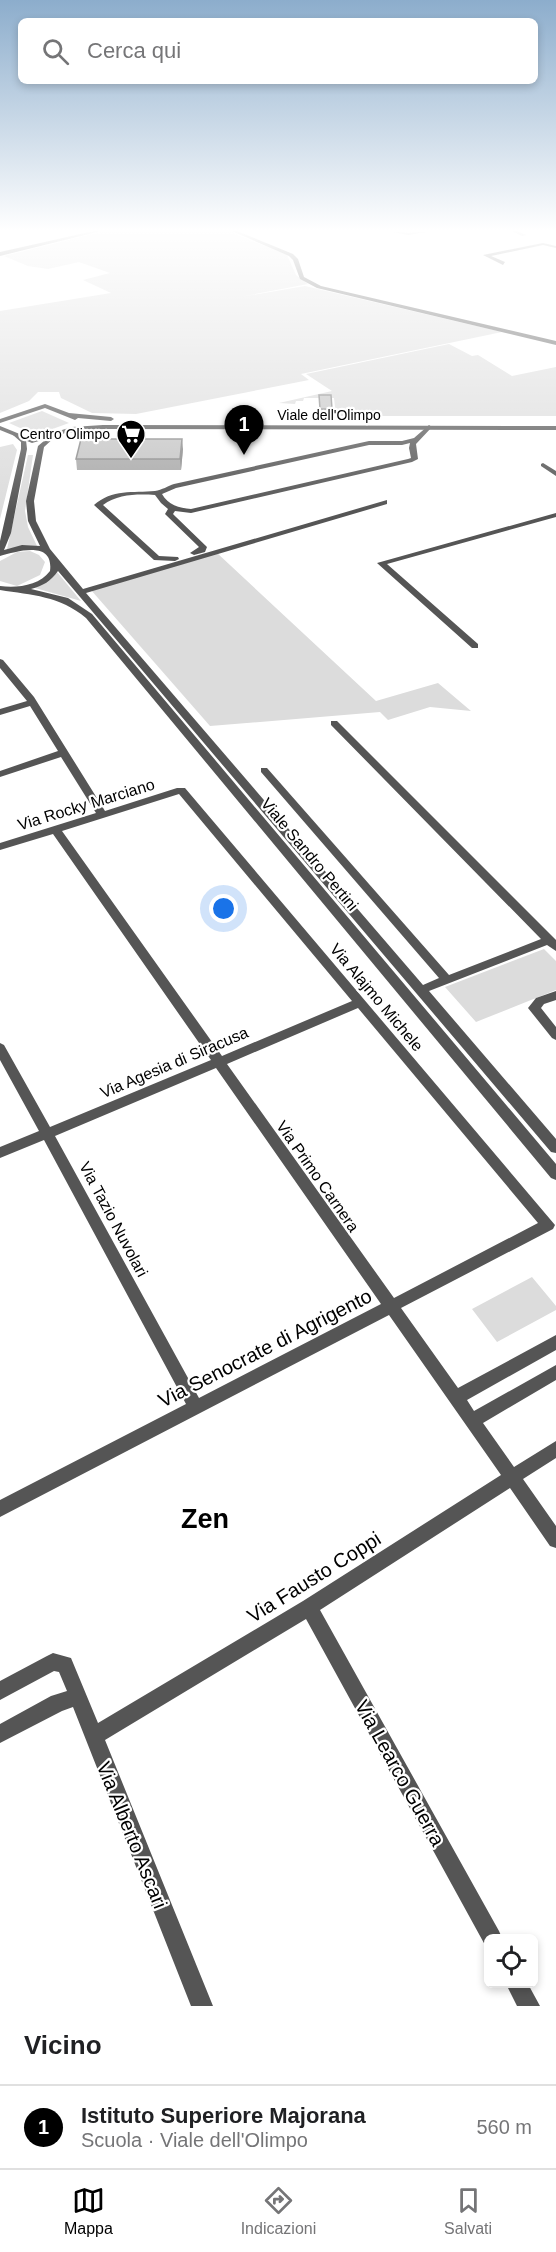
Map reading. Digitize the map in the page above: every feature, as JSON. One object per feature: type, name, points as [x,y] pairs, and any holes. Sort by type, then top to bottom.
[{"type":"street","points":[[478,325],[556,343]]},
{"type":"street","name":"Viale dell'Olimpo","points":[[0,419],[45,406],[69,415],[104,419],[556,420]]},
{"type":"street","points":[[66,431],[79,423],[69,415]]},
{"type":"street","name":"Viale dell'Olimpo","points":[[16,435],[32,441],[66,431],[97,427],[556,428]]},
{"type":"street","points":[[158,493],[172,509],[191,511],[410,461],[415,459],[411,451],[412,444],[429,428]]},
{"type":"street","points":[[0,552],[7,533],[24,449],[24,441],[2,429]]},
{"type":"street","name":"Viale Sandro Pertini","points":[[53,436],[41,446],[30,501],[32,521],[46,552],[556,1148]]},
{"type":"street","points":[[172,509],[169,514],[203,547],[202,550],[162,560],[99,509],[98,505],[104,500],[137,492],[158,493],[174,486],[369,443],[417,439]]},
{"type":"street","points":[[543,465],[556,474]]},
{"type":"street","points":[[82,592],[384,502]]},
{"type":"street","points":[[475,646],[381,563],[556,515]]},
{"type":"street","points":[[0,552],[21,547],[36,548],[46,552]]},
{"type":"street","points":[[0,590],[14,590],[37,585],[53,571],[54,561]]},
{"type":"street","name":"Viale Sandro Pertini","points":[[14,590],[56,596],[73,603],[89,616],[556,1174]]},
{"type":"street","points":[[0,662],[32,702],[100,813]]},
{"type":"street","points":[[0,712],[32,702]]},
{"type":"street","points":[[334,723],[553,943],[421,990]]},
{"type":"street","points":[[0,774],[63,753]]},
{"type":"street","points":[[264,770],[447,980]]},
{"type":"street","name":"Via Rocky Marciano","points":[[0,846],[100,813],[181,790]]},
{"type":"street","name":"Via Alajmo Michele","points":[[181,790],[548,1225]]},
{"type":"street","name":"Via Primo Carnera","points":[[55,829],[556,1540]]},
{"type":"street","points":[[556,995],[540,1001],[534,1008],[556,1035]]},
{"type":"street","name":"Via Agesia di Siracusa","points":[[0,1153],[360,1002]]},
{"type":"street","name":"Via Tazio Nuvolari","points":[[0,1048],[196,1407]]},
{"type":"street","name":"Via Senocrate di Agrigento","points":[[0,1509],[548,1225]]},
{"type":"street","points":[[456,1398],[556,1342]]},
{"type":"street","points":[[472,1421],[556,1372]]},
{"type":"street","name":"Via Fausto Coppi","points":[[93,1737],[309,1607],[556,1449]]},
{"type":"street","name":"Via Learco Guerra","points":[[309,1607],[490,1934]]},
{"type":"street","name":"Via Alberto Ascari","points":[[0,1691],[53,1662],[65,1664],[76,1697],[202,2006]]},
{"type":"street","points":[[0,1734],[58,1702],[76,1697]]},
{"type":"street","points":[[520,1988],[529,2006]]},
{"type":"shaded area","points":[[0,325],[470,325],[502,332],[301,374],[309,380],[136,414],[92,413],[61,398],[59,392],[38,392],[29,401],[0,413]]},
{"type":"shaded area","points":[[449,344],[472,356],[478,355],[512,376],[556,367],[556,416],[336,416],[334,398],[304,398],[303,401],[296,401],[295,404],[279,403],[332,391],[306,374]]},
{"type":"shaded area","points":[[42,411],[69,423],[36,435],[9,423]]},
{"type":"shaded area","points":[[13,444],[17,450],[0,519],[0,447]]},
{"type":"shaded area","points":[[28,455],[33,455],[25,511],[28,527],[37,546],[7,549]]},
{"type":"shaded area","points":[[30,551],[39,555],[45,562],[40,575],[17,586],[0,581],[0,561],[17,552]]},
{"type":"shaded area","points":[[216,552],[376,701],[438,683],[471,711],[430,707],[388,720],[380,712],[210,726],[91,590]]},
{"type":"shaded area","points":[[57,572],[81,601],[35,588]]},
{"type":"shaded area","points":[[544,949],[556,961],[556,990],[476,1022],[445,987]]},
{"type":"shaded area","points":[[532,1277],[556,1306],[556,1310],[497,1342],[472,1309]]},
{"type":"building","points":[[319,395],[331,395],[332,409],[320,409]]},
{"type":"building","points":[[119,433],[145,433],[144,439],[182,439],[180,459],[76,459],[81,439],[118,439]]},
{"type":"place","name":"Istituto Superiore Majorana","points":[[244,455]]},
{"type":"place","name":"Centro Olimpo","points":[[131,460]]},
{"type":"district","name":"Zen","points":[[205,1519]]}]
